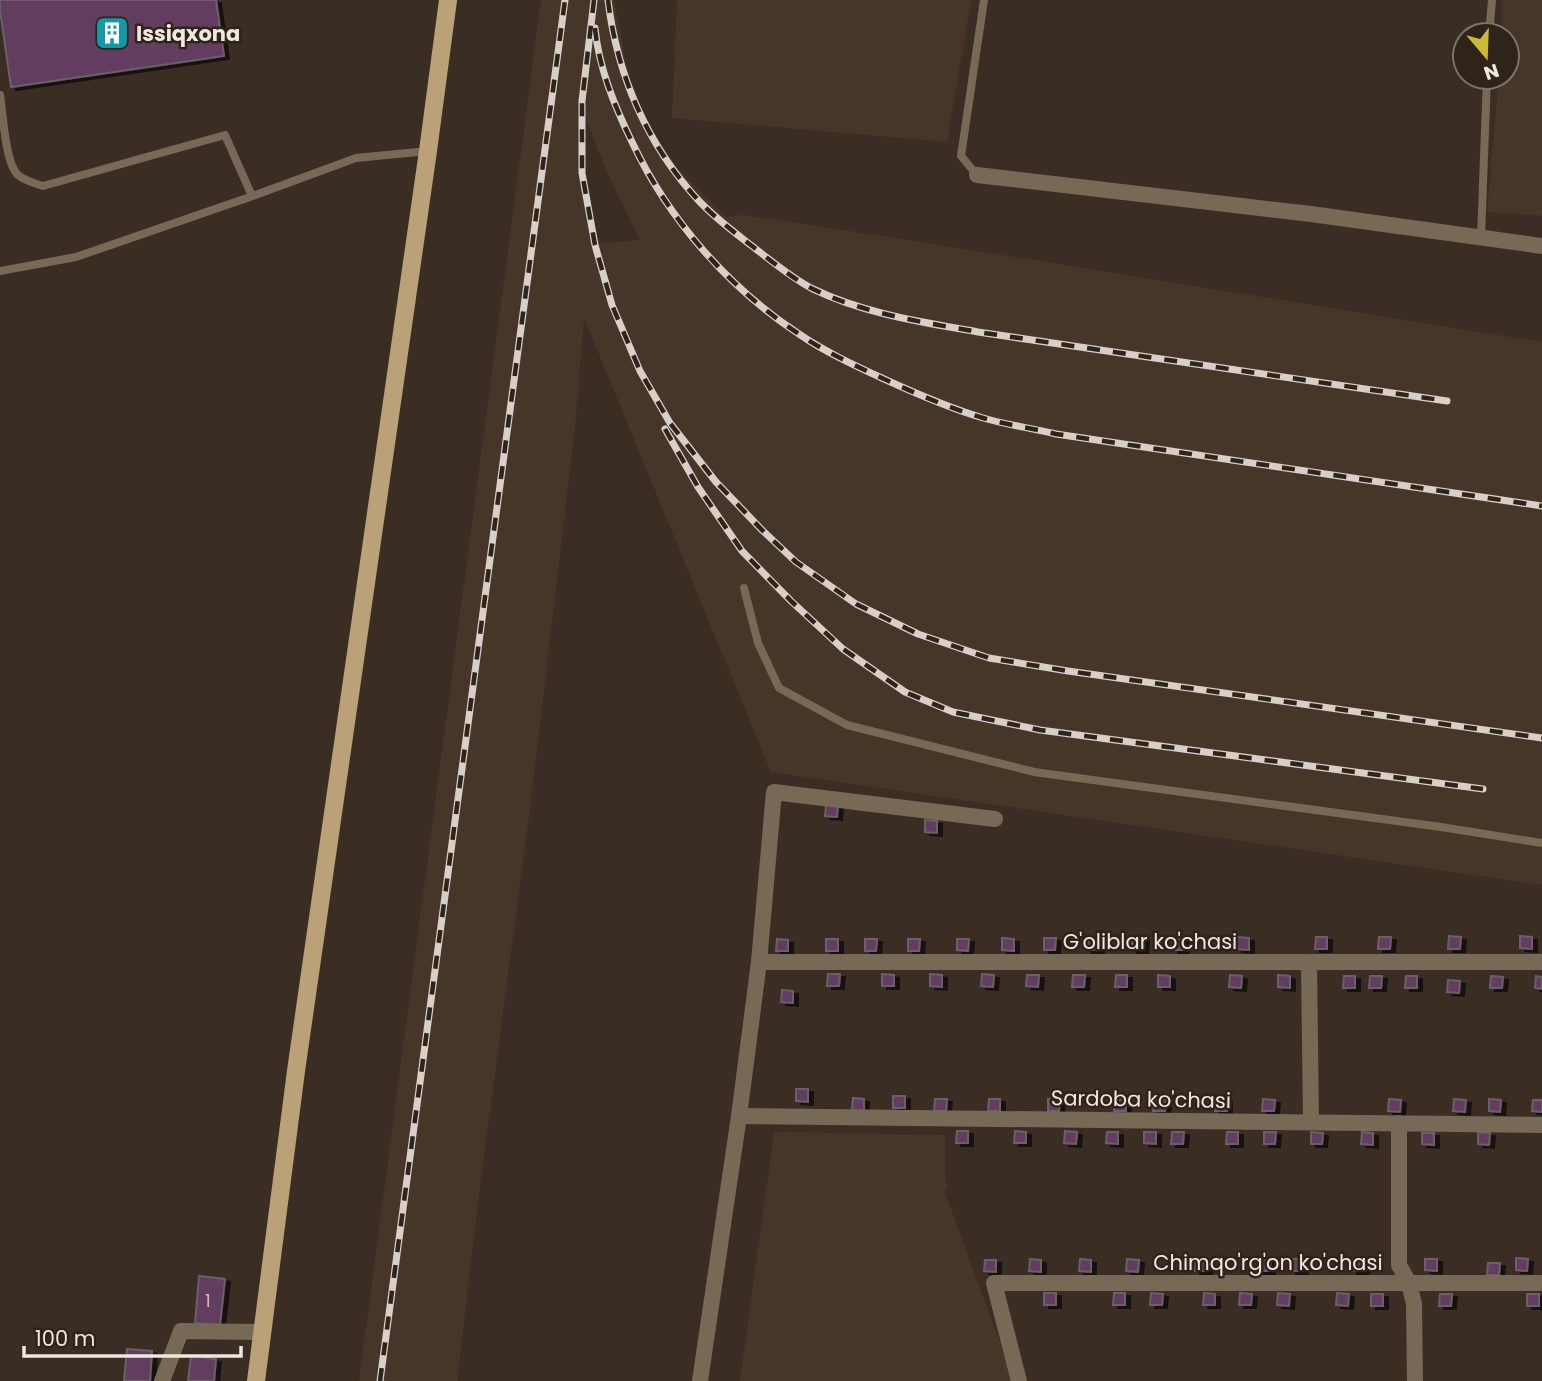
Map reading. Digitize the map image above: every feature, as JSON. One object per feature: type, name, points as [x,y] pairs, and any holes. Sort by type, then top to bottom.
[{"type":"main road","points":[[256,1381],[300,1044],[428,151],[447,0]]},
{"type":"street","points":[[977,175],[1311,214],[1542,246]]},
{"type":"street","points":[[700,1381],[759,962],[774,792],[995,819]]},
{"type":"street","name":"G'oliblar ko'chasi","points":[[759,962],[1542,962]]},
{"type":"street","points":[[1308,962],[1311,1122]]},
{"type":"street","name":"Sardoba ko'chasi","points":[[738,1116],[1542,1125]]},
{"type":"street","points":[[1399,1123],[1399,1265],[1409,1283],[1414,1304],[1416,1381]]},
{"type":"street","name":"Chimqo'rg'on ko'chasi","points":[[1019,1381],[994,1283],[1542,1283]]},
{"type":"street","points":[[162,1381],[181,1331],[262,1332]]},
{"type":"lane","points":[[977,175],[961,156],[984,0]]},
{"type":"lane","points":[[1490,21],[1492,0]]},
{"type":"lane","points":[[1481,238],[1487,91]]},
{"type":"lane","points":[[0,95],[10,161],[16,173],[29,182],[43,186],[225,135],[252,196]]},
{"type":"lane","points":[[0,271],[76,257],[355,158],[428,151]]},
{"type":"lane","points":[[744,588],[758,643],[779,688],[847,725],[1034,772],[1542,843]]},
{"type":"shaded area","points":[[541,0],[614,0],[632,97],[676,167],[726,217],[744,215],[921,242],[1542,342],[1542,885],[771,772],[584,318],[575,427],[531,801],[457,1381],[359,1381]],"holes":[[[584,113],[605,168],[640,240],[600,243],[585,196]]]},
{"type":"shaded area","points":[[677,0],[971,0],[947,142],[672,118]]},
{"type":"shaded area","points":[[1502,0],[1542,0],[1542,216],[1487,212],[1498,91],[1521,91],[1521,21],[1502,21]]},
{"type":"shaded area","points":[[774,1132],[945,1135],[945,1179],[948,1188],[944,1190],[1014,1381],[740,1381]]},
{"type":"building","name":"Issiqxona","points":[[0,0],[216,0],[224,56],[11,87]]},
{"type":"building","points":[[826,805],[838,805],[837,817],[825,816]]},
{"type":"building","points":[[925,820],[937,821],[937,833],[925,832]]},
{"type":"building","points":[[1449,936],[1461,937],[1460,949],[1448,949]]},
{"type":"building","points":[[1520,936],[1532,937],[1532,949],[1520,948]]},
{"type":"building","points":[[1237,937],[1249,938],[1249,950],[1237,949]]},
{"type":"building","points":[[1316,937],[1327,937],[1327,949],[1315,949]]},
{"type":"building","points":[[1379,937],[1391,937],[1390,949],[1378,949]]},
{"type":"building","points":[[1002,938],[1014,939],[1014,951],[1002,950]]},
{"type":"building","points":[[1044,938],[1056,938],[1055,950],[1044,950]]},
{"type":"building","points":[[1088,938],[1100,939],[1099,950],[1087,950]]},
{"type":"building","points":[[1132,938],[1144,938],[1143,950],[1132,950]]},
{"type":"building","points":[[1173,938],[1185,938],[1184,950],[1173,950]]},
{"type":"building","points":[[777,939],[788,940],[788,951],[776,951]]},
{"type":"building","points":[[826,939],[838,939],[838,951],[826,951]]},
{"type":"building","points":[[865,939],[877,939],[876,951],[865,951]]},
{"type":"building","points":[[908,939],[920,939],[919,951],[908,951]]},
{"type":"building","points":[[957,939],[969,939],[968,951],[957,950]]},
{"type":"building","points":[[828,974],[840,974],[839,986],[827,986]]},
{"type":"building","points":[[882,974],[894,975],[894,986],[882,986]]},
{"type":"building","points":[[930,974],[942,975],[942,987],[930,986]]},
{"type":"building","points":[[982,974],[994,975],[993,987],[981,986]]},
{"type":"building","points":[[1027,975],[1039,975],[1038,987],[1026,986]]},
{"type":"building","points":[[1073,975],[1085,975],[1084,987],[1072,987]]},
{"type":"building","points":[[1116,975],[1127,975],[1127,987],[1115,987]]},
{"type":"building","points":[[1158,975],[1170,976],[1170,987],[1158,987]]},
{"type":"building","points":[[1230,975],[1242,976],[1241,988],[1229,987]]},
{"type":"building","points":[[1278,975],[1290,976],[1290,988],[1278,987]]},
{"type":"building","points":[[1344,976],[1355,976],[1355,988],[1343,988]]},
{"type":"building","points":[[1370,976],[1382,976],[1381,988],[1369,988]]},
{"type":"building","points":[[1406,976],[1417,976],[1417,988],[1405,988]]},
{"type":"building","points":[[1491,976],[1503,977],[1502,988],[1490,988]]},
{"type":"building","points":[[1536,976],[1542,977],[1542,989],[1535,988]]},
{"type":"building","points":[[1448,980],[1460,981],[1459,993],[1447,992]]},
{"type":"building","points":[[782,990],[793,991],[793,1003],[781,1002]]},
{"type":"building","points":[[796,1089],[808,1089],[808,1102],[796,1101]]},
{"type":"building","points":[[893,1096],[905,1096],[905,1108],[893,1108]]},
{"type":"building","points":[[853,1098],[864,1099],[864,1111],[852,1110]]},
{"type":"building","points":[[935,1099],[947,1099],[946,1111],[934,1111]]},
{"type":"building","points":[[989,1099],[1000,1099],[1000,1111],[988,1111]]},
{"type":"building","points":[[1048,1099],[1060,1099],[1059,1111],[1048,1111]]},
{"type":"building","points":[[1114,1099],[1126,1099],[1126,1111],[1114,1111]]},
{"type":"building","points":[[1154,1099],[1166,1099],[1165,1111],[1153,1111]]},
{"type":"building","points":[[1215,1099],[1227,1099],[1227,1111],[1215,1111]]},
{"type":"building","points":[[1263,1099],[1275,1100],[1274,1111],[1262,1111]]},
{"type":"building","points":[[1389,1099],[1401,1100],[1400,1112],[1388,1111]]},
{"type":"building","points":[[1454,1099],[1466,1100],[1465,1112],[1453,1111]]},
{"type":"building","points":[[1489,1099],[1501,1100],[1500,1112],[1489,1111]]},
{"type":"building","points":[[1533,1100],[1542,1100],[1542,1112],[1532,1111]]},
{"type":"building","points":[[957,1131],[968,1131],[968,1143],[956,1143]]},
{"type":"building","points":[[1015,1131],[1026,1132],[1026,1143],[1014,1143]]},
{"type":"building","points":[[1065,1131],[1077,1132],[1076,1144],[1064,1143]]},
{"type":"building","points":[[1107,1132],[1118,1132],[1118,1144],[1106,1143]]},
{"type":"building","points":[[1144,1132],[1156,1132],[1156,1144],[1144,1143]]},
{"type":"building","points":[[1172,1132],[1184,1132],[1183,1144],[1171,1144]]},
{"type":"building","points":[[1227,1132],[1238,1132],[1238,1144],[1226,1144]]},
{"type":"building","points":[[1264,1132],[1276,1132],[1275,1144],[1264,1144]]},
{"type":"building","points":[[1311,1132],[1323,1133],[1322,1144],[1311,1144]]},
{"type":"building","points":[[1362,1132],[1373,1133],[1373,1145],[1361,1144]]},
{"type":"building","points":[[1478,1132],[1490,1133],[1489,1145],[1478,1144]]},
{"type":"building","points":[[1422,1133],[1434,1133],[1434,1145],[1422,1144]]},
{"type":"building","points":[[1516,1258],[1528,1259],[1527,1271],[1516,1270]]},
{"type":"building","points":[[1030,1259],[1041,1260],[1041,1272],[1029,1271]]},
{"type":"building","points":[[1080,1259],[1091,1260],[1091,1272],[1079,1271]]},
{"type":"building","points":[[1127,1259],[1139,1260],[1138,1272],[1126,1271]]},
{"type":"building","points":[[1196,1259],[1207,1259],[1207,1271],[1195,1271]]},
{"type":"building","points":[[1259,1259],[1271,1260],[1270,1271],[1258,1271]]},
{"type":"building","points":[[1291,1259],[1303,1259],[1303,1271],[1291,1271]]},
{"type":"building","points":[[1353,1259],[1365,1259],[1364,1271],[1352,1271]]},
{"type":"building","points":[[1425,1259],[1437,1259],[1437,1271],[1425,1270]]},
{"type":"building","points":[[985,1260],[996,1260],[996,1272],[984,1271]]},
{"type":"building","points":[[1488,1263],[1500,1263],[1499,1275],[1487,1275]]},
{"type":"building","points":[[199,1276],[225,1279],[220,1325],[195,1323]]},
{"type":"building","points":[[1044,1293],[1056,1293],[1056,1305],[1044,1305]]},
{"type":"building","points":[[1114,1293],[1125,1293],[1125,1305],[1113,1305]]},
{"type":"building","points":[[1151,1293],[1163,1294],[1162,1305],[1150,1305]]},
{"type":"building","points":[[1204,1293],[1215,1294],[1215,1305],[1203,1305]]},
{"type":"building","points":[[1240,1293],[1252,1294],[1251,1305],[1239,1305]]},
{"type":"building","points":[[1278,1293],[1290,1294],[1289,1306],[1277,1305]]},
{"type":"building","points":[[1337,1293],[1349,1294],[1348,1306],[1336,1305]]},
{"type":"building","points":[[1371,1294],[1383,1294],[1383,1306],[1371,1306]]},
{"type":"building","points":[[1440,1294],[1452,1294],[1451,1306],[1439,1306]]},
{"type":"building","points":[[1527,1294],[1539,1294],[1539,1306],[1527,1306]]},
{"type":"building","points":[[127,1349],[152,1351],[150,1381],[124,1381]]},
{"type":"building","points":[[191,1356],[216,1359],[214,1381],[188,1381]]},
{"type":"railway","points":[[380,1381],[565,0]]},
{"type":"railway","points":[[594,0],[582,101],[582,173],[595,245],[612,305],[640,371],[670,423],[716,482],[796,562],[856,604],[918,634],[989,658],[1542,738]]},
{"type":"railway","points":[[608,0],[612,28],[627,82],[637,108],[664,157],[712,213],[782,269],[813,289],[853,305],[915,321],[1447,401]]},
{"type":"railway","points":[[595,28],[604,73],[620,116],[664,199],[725,274],[773,316],[819,347],[896,385],[945,405],[1010,425],[1542,506]]},
{"type":"railway","points":[[665,429],[698,487],[742,551],[843,649],[905,692],[953,712],[1040,730],[1483,789]]},
{"type":"place","name":"Issiqxona","points":[[112,33]]}]
